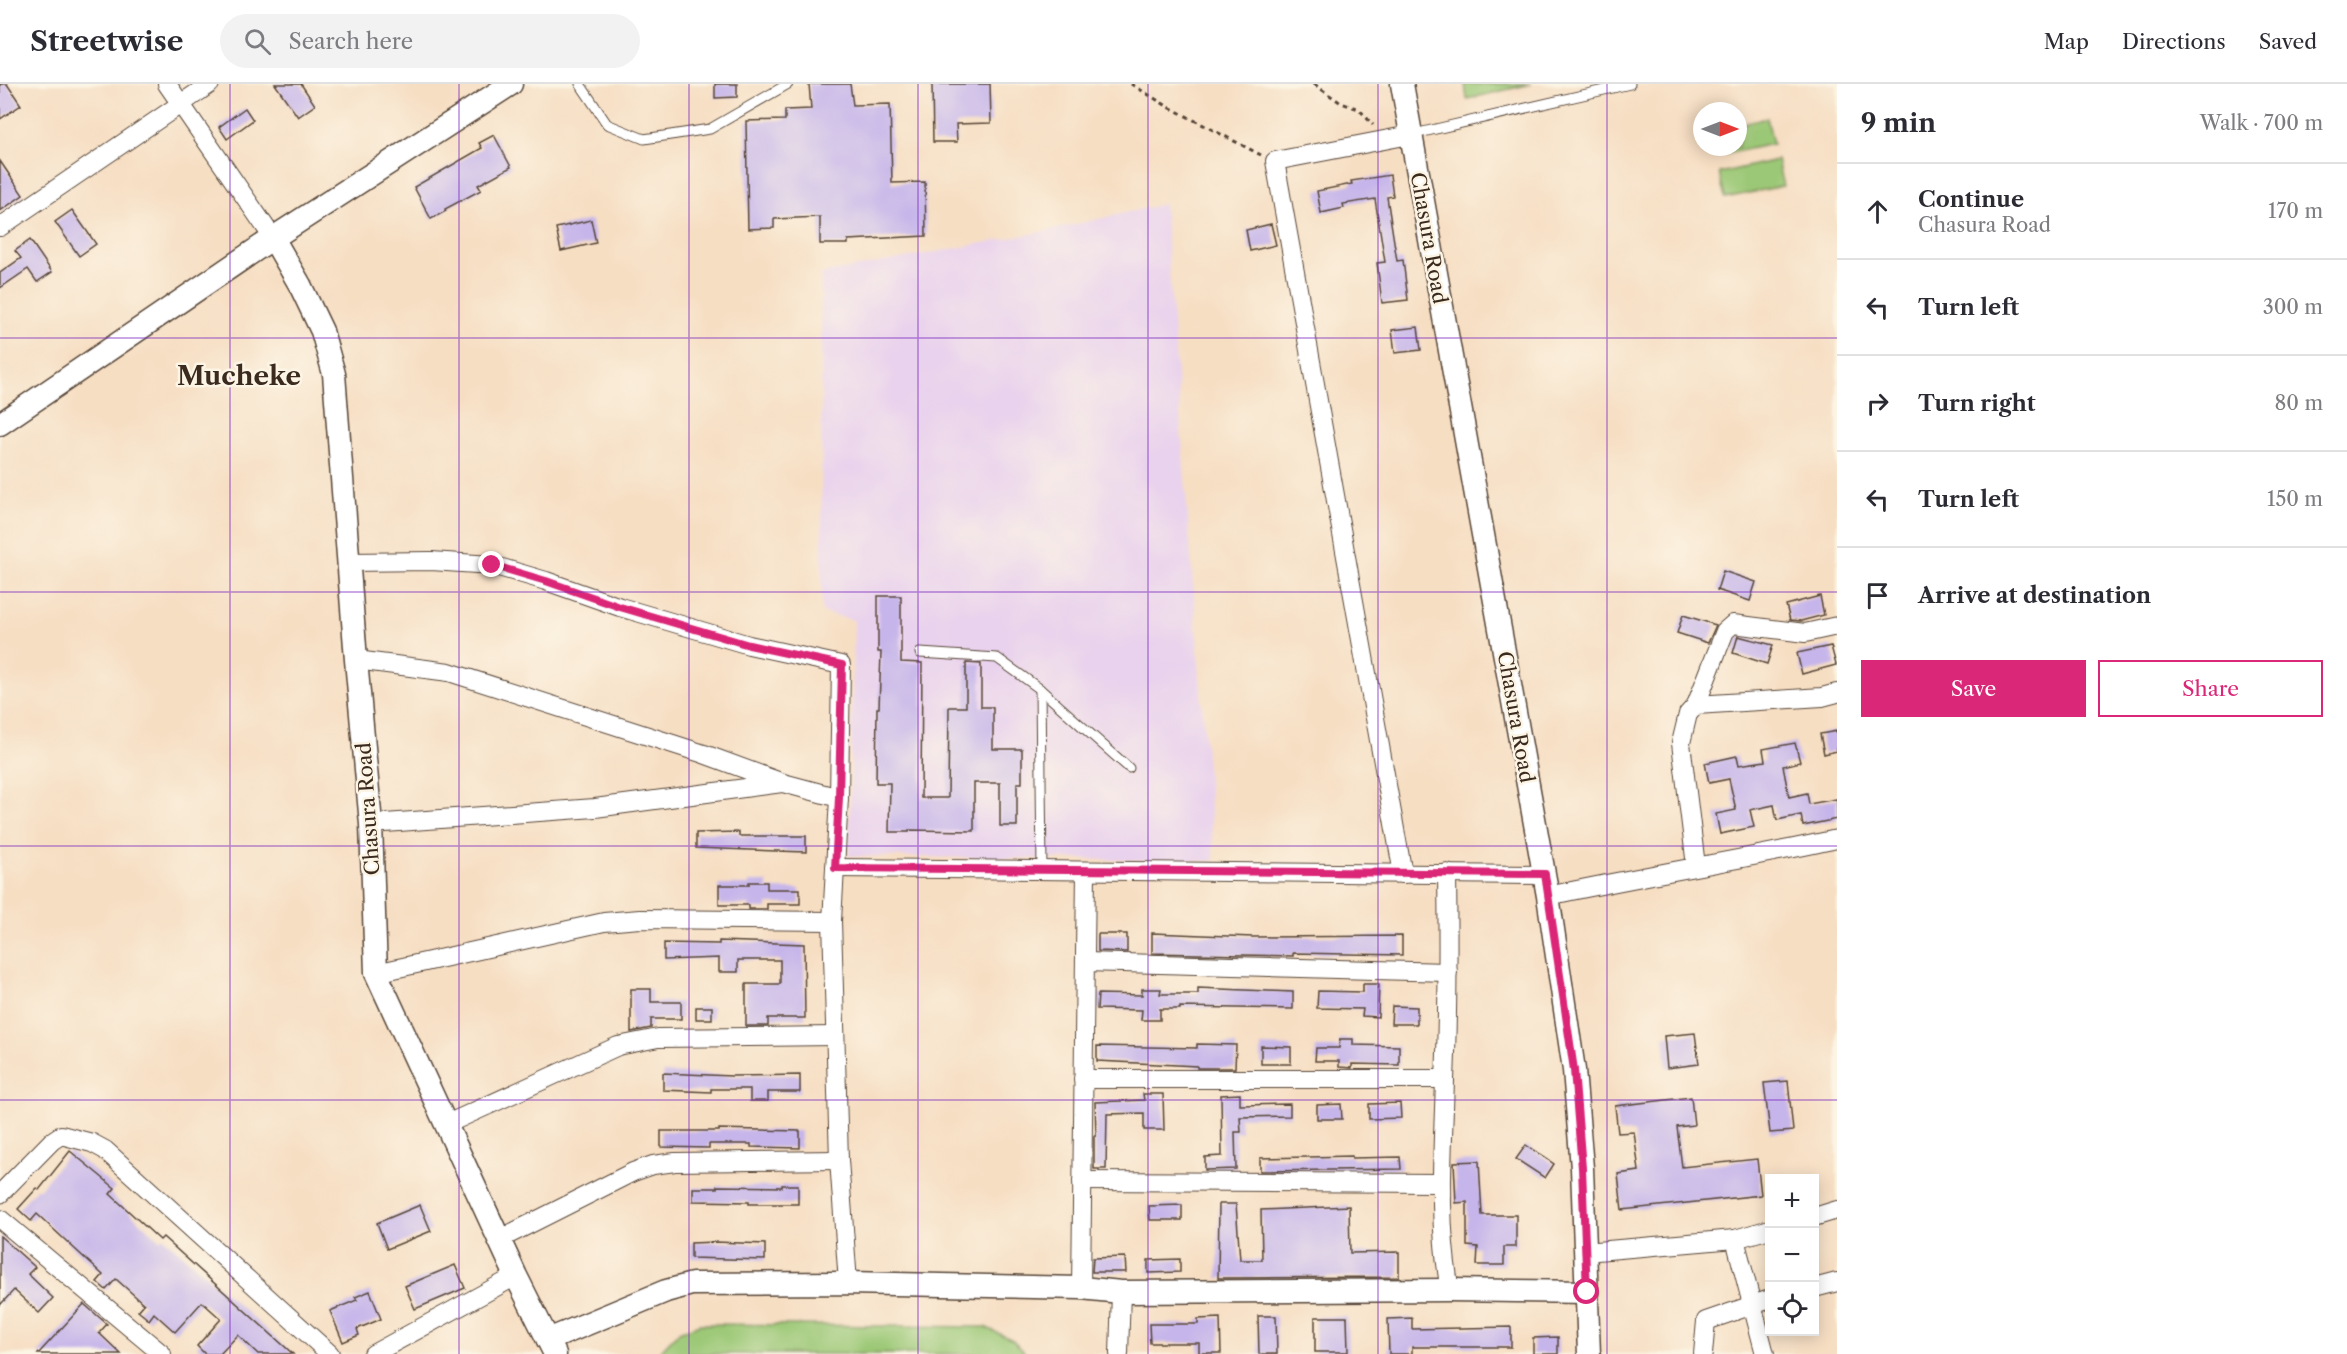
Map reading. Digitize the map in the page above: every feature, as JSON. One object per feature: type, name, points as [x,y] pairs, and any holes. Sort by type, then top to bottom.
[{"type":"street","points":[[167,84],[273,238]]},
{"type":"street","points":[[0,226],[210,84]]},
{"type":"street","points":[[0,424],[273,238],[511,84]]},
{"type":"street","name":"Chasura Road","points":[[1402,84],[1547,885],[1574,1070],[1582,1168],[1589,1354]]},
{"type":"street","points":[[1403,874],[1275,161],[1410,135]]},
{"type":"street","name":"Chasura Road","points":[[273,238],[300,285],[322,331],[334,374],[371,824],[376,973],[551,1347]]},
{"type":"street","points":[[349,562],[430,561],[492,565],[620,607],[749,645],[842,665],[839,798],[832,921],[839,1160],[848,1283]]},
{"type":"street","points":[[1696,866],[1681,743],[1688,714],[1696,705],[1725,631],[1733,624],[1805,633],[1837,627]]},
{"type":"street","points":[[356,660],[449,672],[704,753],[783,783],[839,798]]},
{"type":"street","points":[[1696,705],[1822,697],[1837,693]]},
{"type":"street","points":[[371,824],[595,808],[783,783]]},
{"type":"street","points":[[835,868],[1447,873],[1547,885],[1696,866],[1837,839]]},
{"type":"street","points":[[1081,1288],[1086,871]]},
{"type":"street","points":[[1447,873],[1448,972],[1441,1183],[1444,1246],[1450,1290]]},
{"type":"street","points":[[376,973],[604,922],[640,919],[832,921]]},
{"type":"street","points":[[1085,962],[1448,972]]},
{"type":"street","points":[[447,1124],[618,1046],[640,1040],[835,1036]]},
{"type":"street","points":[[1083,1079],[1445,1079]]},
{"type":"street","points":[[0,1194],[52,1141],[61,1136],[92,1143],[105,1150],[330,1354]]},
{"type":"street","points":[[500,1239],[633,1172],[653,1165],[675,1162],[839,1160]]},
{"type":"street","points":[[1082,1181],[1441,1183]]},
{"type":"street","points":[[1819,1215],[1837,1210]]},
{"type":"street","points":[[0,1219],[162,1354]]},
{"type":"street","points":[[1585,1252],[1735,1239],[1765,1230]]},
{"type":"street","points":[[1735,1239],[1761,1301],[1765,1354]]},
{"type":"street","points":[[373,1354],[516,1276]]},
{"type":"street","points":[[1819,1287],[1837,1282]]},
{"type":"street","points":[[551,1347],[666,1291],[692,1284],[848,1283],[1081,1288],[1120,1292],[1450,1290],[1587,1292]]},
{"type":"street","points":[[1119,1354],[1120,1292]]},
{"type":"street","points":[[1702,1354],[1706,1321],[1761,1301]]},
{"type":"lane","points":[[580,84],[607,124],[644,139],[710,129],[788,84]]},
{"type":"lane","points":[[1410,135],[1630,84]]},
{"type":"lane","points":[[920,653],[997,658],[1040,689],[1129,768]]},
{"type":"lane","points":[[1040,689],[1042,870]]},
{"type":"path","points":[[1131,84],[1167,106],[1275,161]]},
{"type":"path","points":[[1314,84],[1341,103],[1359,109],[1387,140]]},
{"type":"shaded area","points":[[1164,204],[1214,861],[849,856],[854,620],[822,612],[821,274],[1047,231]]},
{"type":"green space","points":[[1465,84],[1531,84],[1467,99]]},
{"type":"green space","points":[[1767,118],[1773,144],[1747,149],[1747,123]]},
{"type":"green space","points":[[1777,160],[1783,186],[1725,198],[1719,173]]},
{"type":"green space","points":[[700,1324],[985,1327],[1013,1340],[1026,1354],[657,1354],[679,1332]]},
{"type":"building","points":[[0,84],[7,84],[21,105],[0,119]]},
{"type":"building","points":[[275,84],[301,84],[315,105],[298,117]]},
{"type":"building","points":[[715,84],[737,84],[737,97],[715,98]]},
{"type":"building","points":[[809,84],[850,84],[853,105],[890,104],[892,183],[925,182],[926,236],[848,240],[848,244],[820,244],[820,217],[774,219],[774,228],[748,229],[746,121],[785,120],[785,110],[811,109]]},
{"type":"building","points":[[932,84],[990,84],[991,123],[956,124],[957,142],[933,142]]},
{"type":"building","points":[[245,108],[253,120],[227,139],[219,127]]},
{"type":"building","points":[[494,135],[511,167],[478,185],[481,190],[431,219],[414,187],[482,148],[479,143]]},
{"type":"building","points":[[0,161],[23,195],[0,211]]},
{"type":"building","points":[[1390,175],[1393,196],[1387,197],[1397,261],[1403,260],[1408,300],[1382,303],[1377,263],[1385,262],[1375,199],[1343,204],[1344,208],[1321,213],[1317,191],[1352,184],[1351,181]]},
{"type":"building","points":[[72,210],[96,244],[79,256],[55,222]]},
{"type":"building","points":[[591,220],[596,243],[561,251],[556,228]]},
{"type":"building","points":[[1271,224],[1276,245],[1250,251],[1246,230]]},
{"type":"building","points":[[30,240],[52,272],[37,282],[28,269],[0,288],[0,273],[21,258],[15,251]]},
{"type":"building","points":[[1418,327],[1421,350],[1395,353],[1392,330]]},
{"type":"building","points":[[1723,571],[1756,582],[1750,601],[1717,590]]},
{"type":"building","points":[[878,596],[901,596],[901,662],[922,663],[921,798],[948,798],[949,707],[966,707],[966,663],[981,664],[981,707],[993,707],[993,749],[1022,749],[1022,783],[1017,783],[1017,826],[1000,826],[1000,783],[974,783],[974,831],[889,832],[890,783],[876,783],[877,708],[879,708],[881,652],[878,652]]},
{"type":"building","points":[[1820,596],[1824,615],[1801,621],[1790,620],[1786,605]]},
{"type":"building","points":[[1683,615],[1716,625],[1708,643],[1677,633]]},
{"type":"building","points":[[1738,636],[1773,645],[1767,664],[1733,653]]},
{"type":"building","points":[[1831,646],[1836,665],[1802,674],[1797,653]]},
{"type":"building","points":[[1837,731],[1837,751],[1824,754],[1820,734]]},
{"type":"building","points":[[1795,743],[1800,762],[1783,766],[1789,797],[1807,793],[1809,804],[1837,799],[1837,819],[1803,826],[1801,815],[1777,820],[1774,805],[1750,810],[1754,827],[1720,834],[1716,814],[1736,810],[1729,779],[1709,783],[1705,763],[1737,756],[1739,765],[1765,761],[1763,749]]},
{"type":"building","points":[[739,832],[739,836],[806,836],[806,852],[696,848],[696,833]]},
{"type":"building","points":[[749,882],[767,882],[767,889],[800,889],[800,904],[767,904],[767,909],[749,909],[749,905],[719,905],[719,885],[749,885]]},
{"type":"building","points":[[1152,933],[1253,937],[1402,936],[1402,955],[1293,953],[1293,956],[1152,953]]},
{"type":"building","points":[[1098,934],[1127,934],[1127,952],[1098,951]]},
{"type":"building","points":[[719,941],[804,944],[805,1018],[768,1018],[768,1026],[746,1026],[746,984],[780,984],[780,960],[738,960],[738,972],[719,972],[719,958],[664,960],[664,943],[719,944]]},
{"type":"building","points":[[1363,984],[1379,984],[1378,1017],[1362,1016],[1363,1009],[1317,1008],[1318,991],[1363,992]]},
{"type":"building","points":[[1198,988],[1293,992],[1293,1009],[1180,1007],[1180,1009],[1160,1009],[1160,1020],[1141,1020],[1142,1010],[1097,1009],[1098,994],[1142,995],[1142,989],[1161,989],[1160,994],[1198,994]]},
{"type":"building","points":[[631,989],[651,989],[651,1002],[681,1002],[681,1019],[651,1019],[651,1028],[631,1032]]},
{"type":"building","points":[[1392,1006],[1417,1007],[1417,1024],[1391,1024]]},
{"type":"building","points":[[696,1007],[712,1007],[712,1019],[696,1019]]},
{"type":"building","points":[[1695,1033],[1699,1064],[1667,1068],[1664,1036]]},
{"type":"building","points":[[1340,1039],[1353,1039],[1353,1045],[1399,1046],[1399,1065],[1352,1064],[1352,1068],[1339,1067],[1339,1061],[1315,1061],[1316,1048],[1339,1048]]},
{"type":"building","points":[[1197,1044],[1236,1045],[1235,1068],[1197,1068],[1197,1066],[1097,1061],[1097,1046],[1197,1048]]},
{"type":"building","points":[[1261,1046],[1291,1047],[1291,1064],[1261,1064]]},
{"type":"building","points":[[663,1073],[732,1076],[800,1075],[800,1092],[768,1092],[768,1101],[750,1101],[750,1089],[711,1089],[711,1092],[663,1090]]},
{"type":"building","points":[[1788,1081],[1793,1131],[1770,1133],[1764,1083]]},
{"type":"building","points":[[1143,1094],[1163,1094],[1164,1130],[1144,1130],[1144,1113],[1107,1114],[1106,1169],[1094,1169],[1095,1102],[1144,1100]]},
{"type":"building","points":[[1240,1094],[1240,1105],[1290,1104],[1290,1116],[1240,1117],[1241,1132],[1235,1132],[1236,1169],[1205,1170],[1205,1157],[1222,1156],[1221,1095]]},
{"type":"building","points":[[1691,1097],[1694,1125],[1677,1127],[1682,1167],[1757,1159],[1761,1195],[1622,1210],[1618,1174],[1639,1171],[1634,1132],[1618,1133],[1615,1106]]},
{"type":"building","points":[[1400,1103],[1401,1118],[1369,1119],[1369,1104]]},
{"type":"building","points":[[1341,1104],[1342,1119],[1317,1119],[1317,1105]]},
{"type":"building","points":[[719,1129],[800,1131],[800,1148],[751,1147],[751,1144],[709,1144],[709,1148],[661,1147],[661,1131],[719,1131]]},
{"type":"building","points":[[1526,1145],[1554,1164],[1545,1178],[1516,1159]]},
{"type":"building","points":[[70,1151],[115,1188],[110,1194],[160,1240],[163,1237],[293,1354],[258,1354],[238,1335],[220,1354],[205,1354],[197,1346],[221,1319],[202,1302],[175,1332],[154,1313],[149,1320],[138,1311],[144,1304],[116,1279],[106,1290],[97,1282],[103,1275],[37,1214],[31,1221],[18,1209],[37,1188],[39,1190]]},
{"type":"building","points":[[1352,1156],[1352,1158],[1400,1157],[1401,1169],[1260,1171],[1260,1158]]},
{"type":"building","points":[[1479,1161],[1482,1215],[1516,1215],[1516,1247],[1504,1247],[1504,1265],[1477,1265],[1478,1247],[1467,1246],[1467,1202],[1456,1203],[1454,1162]]},
{"type":"building","points":[[782,1185],[798,1185],[798,1204],[693,1201],[693,1188],[782,1187]]},
{"type":"building","points":[[1219,1204],[1236,1204],[1240,1260],[1262,1260],[1261,1210],[1349,1206],[1350,1253],[1399,1252],[1399,1277],[1218,1278]]},
{"type":"building","points":[[420,1205],[431,1231],[387,1249],[377,1223]]},
{"type":"building","points":[[1182,1205],[1182,1220],[1150,1220],[1149,1206]]},
{"type":"building","points":[[0,1236],[35,1267],[28,1274],[53,1298],[39,1313],[14,1290],[0,1305]]},
{"type":"building","points":[[691,1243],[765,1244],[765,1260],[691,1258]]},
{"type":"building","points":[[1125,1257],[1126,1272],[1092,1272],[1093,1258]]},
{"type":"building","points":[[1180,1259],[1180,1272],[1148,1273],[1148,1260]]},
{"type":"building","points":[[455,1265],[465,1288],[415,1309],[405,1286]]},
{"type":"building","points":[[370,1291],[381,1319],[357,1329],[359,1335],[343,1342],[330,1311],[357,1300],[355,1297]]},
{"type":"building","points":[[84,1304],[107,1324],[99,1333],[121,1354],[38,1354]]},
{"type":"building","points":[[1258,1316],[1276,1316],[1277,1354],[1259,1354]]},
{"type":"building","points":[[1315,1317],[1347,1317],[1348,1352],[1315,1352]]},
{"type":"building","points":[[1220,1318],[1221,1353],[1199,1353],[1199,1343],[1150,1343],[1149,1324],[1198,1324],[1198,1319]]},
{"type":"building","points":[[1412,1318],[1412,1329],[1511,1327],[1511,1347],[1412,1347],[1412,1354],[1389,1354],[1388,1319]]},
{"type":"building","points":[[1558,1337],[1558,1354],[1533,1354],[1533,1338]]},
{"type":"district","name":"Mucheke","points":[[239,376]]},
{"type":"route","points":[[492,565],[620,607],[749,645],[842,665],[835,868],[1545,874],[1574,1070],[1582,1168],[1587,1292]]}]
